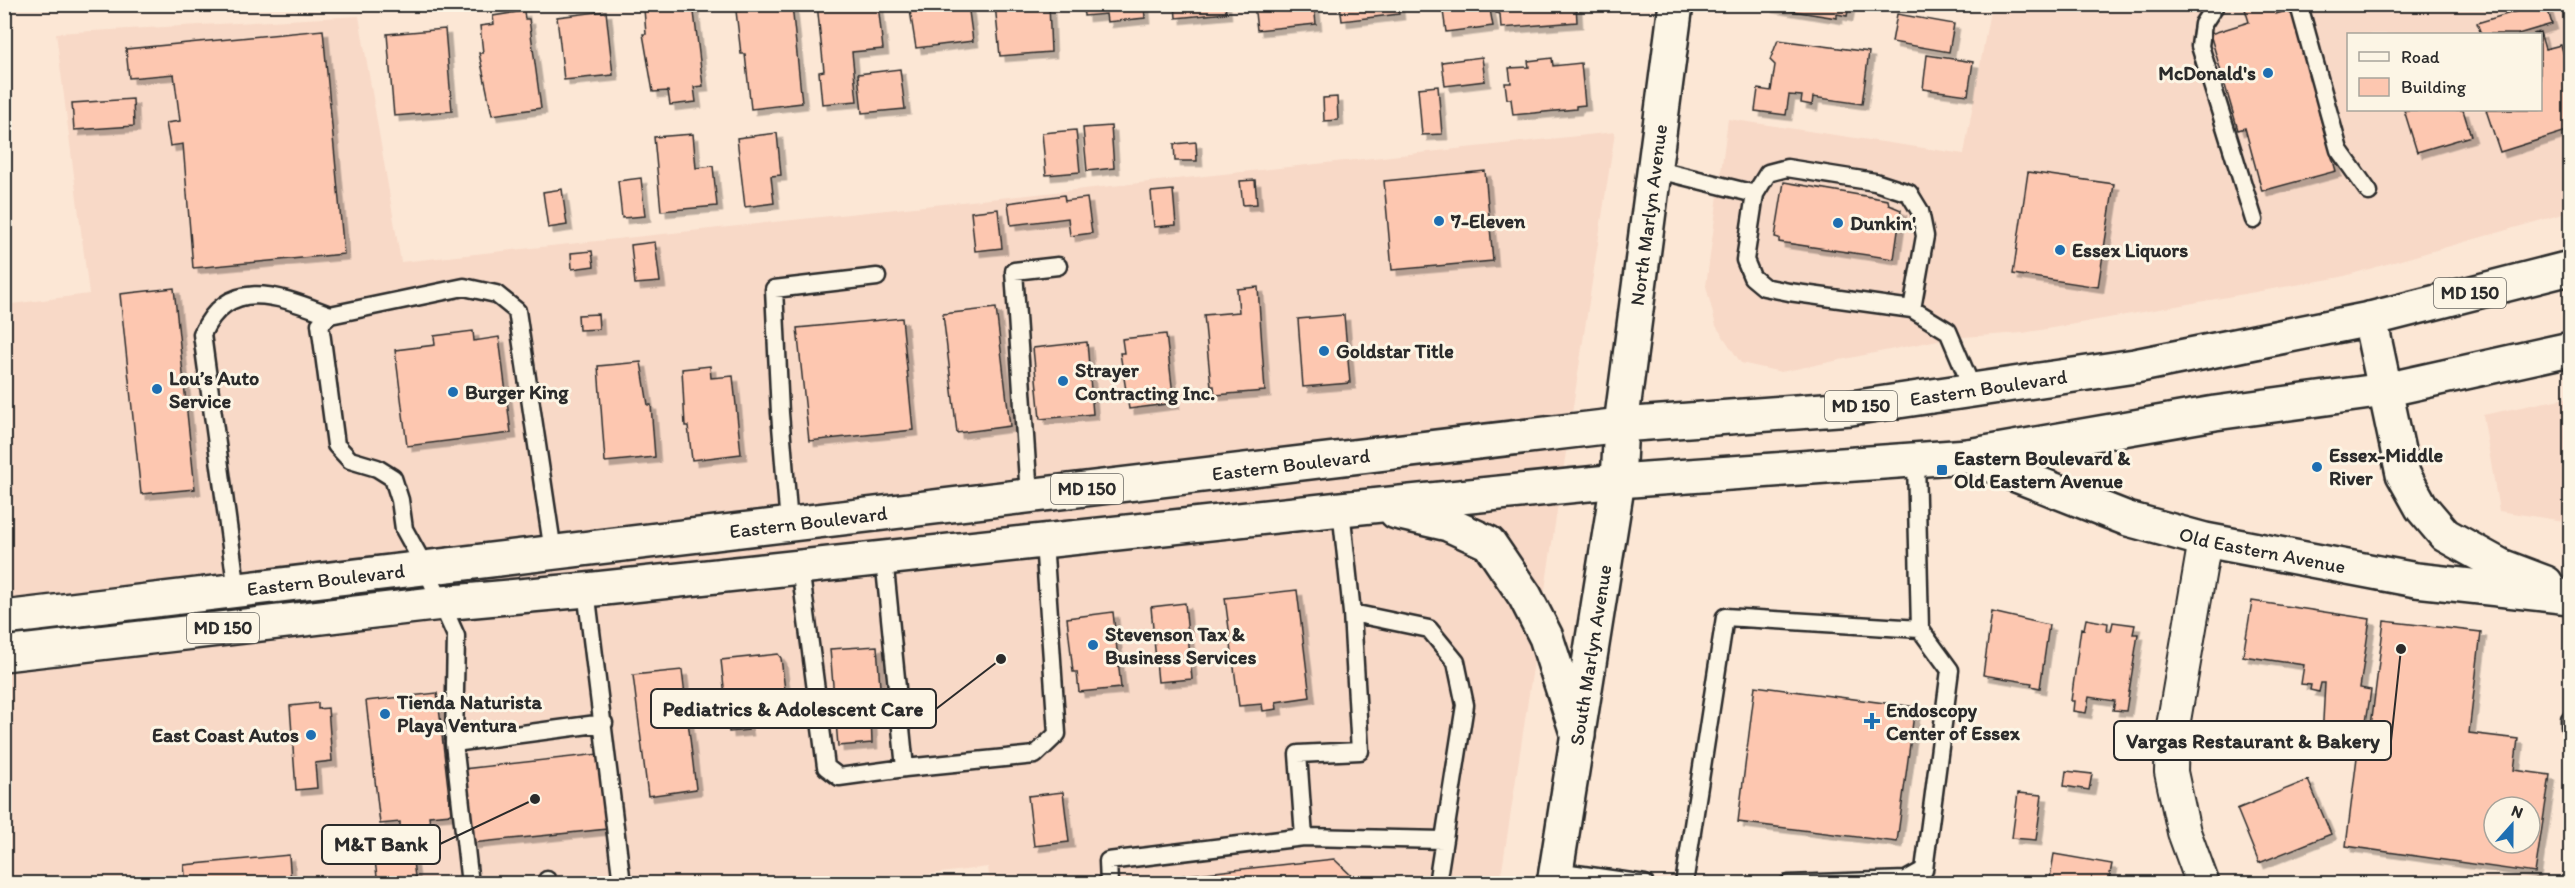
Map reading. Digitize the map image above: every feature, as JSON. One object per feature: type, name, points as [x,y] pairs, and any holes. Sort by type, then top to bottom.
[{"type":"main road","name":"North Marlyn Avenue","points":[[1621,425],[1676,4]]},
{"type":"main road","name":"Eastern Boulevard","points":[[4,618],[1621,425],[1851,408],[2135,366],[2370,319],[2571,268]]},
{"type":"main road","points":[[2370,319],[2403,474],[2422,508],[2445,534],[2501,566],[2571,592]]},
{"type":"main road","name":"Eastern Boulevard","points":[[4,654],[442,603],[586,590],[1355,507],[1618,481],[1968,456],[2215,412],[2385,390],[2571,349]]},
{"type":"main road","name":"South Marlyn Avenue","points":[[1555,877],[1618,481],[1621,425]]},
{"type":"main road","name":"Old Eastern Avenue","points":[[1968,456],[2128,519],[2205,540],[2416,580],[2571,597]]},
{"type":"main road","points":[[1355,507],[1448,524],[1489,543],[1525,596],[1546,637],[1578,736]]},
{"type":"street","points":[[2203,884],[2184,832],[2171,772],[2172,732],[2205,540]]},
{"type":"lane","points":[[2216,4],[2203,24],[2200,46],[2254,220]]},
{"type":"lane","points":[[2294,4],[2300,9],[2339,150],[2369,192]]},
{"type":"lane","points":[[1912,309],[1925,236],[1920,211],[1909,193],[1875,182],[1787,168],[1768,173],[1755,194],[1745,260],[1752,277],[1764,287],[1912,309],[1948,331],[1973,390]]},
{"type":"lane","points":[[1654,170],[1755,194]]},
{"type":"lane","points":[[1029,496],[1014,271],[1058,266]]},
{"type":"lane","points":[[789,524],[780,413],[774,289],[877,277]]},
{"type":"lane","points":[[470,884],[454,743],[456,636],[426,569],[404,529],[400,501],[393,478],[376,468],[350,460],[336,445],[320,324],[330,315],[464,287],[496,294],[517,311],[553,552]]},
{"type":"lane","points":[[237,591],[202,334],[209,320],[225,302],[252,294],[284,298],[330,315]]},
{"type":"lane","points":[[1788,884],[1906,880],[1924,870],[1950,670],[1920,628],[1916,460]]},
{"type":"lane","points":[[1304,837],[1298,754],[1360,751],[1352,613],[1355,507]]},
{"type":"lane","points":[[800,567],[826,767],[839,777],[1035,755],[1057,734],[1044,541]]},
{"type":"lane","points":[[884,558],[906,768]]},
{"type":"lane","points":[[586,590],[622,884]]},
{"type":"lane","points":[[1352,613],[1429,629],[1456,662],[1465,705],[1437,884]]},
{"type":"lane","points":[[1684,884],[1725,617],[1920,628]]},
{"type":"lane","points":[[2571,719],[2571,727]]},
{"type":"lane","points":[[454,743],[604,723]]},
{"type":"lane","points":[[1109,884],[1108,861],[1304,837],[1444,840]]},
{"type":"lane","points":[[1555,877],[1645,884]]},
{"type":"shaded area","points":[[1991,5],[2570,5],[2570,212],[2341,277],[2023,333],[1948,338],[1781,372],[1741,363],[1716,326],[1706,286],[1728,119],[1964,154]]},
{"type":"shaded area","points":[[359,16],[401,262],[1615,132],[1500,883],[990,884],[988,867],[854,884],[5,883],[4,305],[89,294],[56,33]]},
{"type":"shaded area","points":[[2570,397],[2570,522],[2499,511],[2483,415]]},
{"type":"building","points":[[693,4],[703,86],[694,87],[696,102],[670,105],[668,91],[653,92],[643,34],[646,34],[644,9]]},
{"type":"building","points":[[817,4],[878,4],[883,49],[852,52],[857,101],[822,104],[819,72],[824,71]]},
{"type":"building","points":[[909,4],[968,4],[973,41],[916,48]]},
{"type":"building","points":[[995,4],[1049,4],[1051,52],[1000,56]]},
{"type":"building","points":[[1083,4],[1144,4],[1145,18],[1107,22],[1106,14],[1084,16]]},
{"type":"building","points":[[1175,4],[1225,4],[1226,13],[1176,18]]},
{"type":"building","points":[[1254,4],[1314,4],[1316,24],[1257,30]]},
{"type":"building","points":[[1340,4],[1398,4],[1399,14],[1342,21]]},
{"type":"building","points":[[1442,4],[1489,4],[1493,26],[1446,32]]},
{"type":"building","points":[[1576,4],[1577,22],[1501,28],[1500,14],[1496,13],[1495,5]]},
{"type":"building","points":[[1768,4],[1849,6],[1847,16],[1837,14],[1837,18],[1767,7]]},
{"type":"building","name":"McDonald's","points":[[2260,4],[2274,4],[2276,14],[2296,8],[2325,112],[2319,113],[2336,171],[2262,191],[2245,128],[2238,130],[2210,34],[2249,22],[2245,9]]},
{"type":"building","points":[[2546,4],[2552,24],[2521,33],[2481,33],[2477,23]]},
{"type":"building","points":[[792,5],[802,103],[751,109],[745,54],[741,54],[736,11]]},
{"type":"building","points":[[524,11],[525,19],[529,19],[541,108],[492,115],[479,53],[483,53],[480,26],[494,24],[493,16]]},
{"type":"building","points":[[606,11],[613,75],[564,80],[557,17]]},
{"type":"building","points":[[1897,14],[1954,24],[1949,52],[1892,42]]},
{"type":"building","points":[[445,29],[452,111],[394,116],[387,34]]},
{"type":"building","points":[[323,30],[344,254],[193,268],[183,144],[170,146],[166,123],[180,121],[174,74],[129,78],[126,49]]},
{"type":"building","points":[[2542,39],[2545,49],[2561,45],[2570,75],[2570,130],[2500,152],[2486,111],[2542,111]]},
{"type":"building","points":[[1778,40],[1869,52],[1862,104],[1813,97],[1812,105],[1801,103],[1802,96],[1789,95],[1786,115],[1755,111],[1758,89],[1771,91],[1775,65],[1770,60]]},
{"type":"building","points":[[1927,55],[1973,62],[1968,95],[1923,89]]},
{"type":"building","points":[[1482,57],[1485,81],[1445,86],[1442,62]]},
{"type":"building","points":[[1552,58],[1553,66],[1581,63],[1585,105],[1576,106],[1576,109],[1513,115],[1511,99],[1507,99],[1505,83],[1511,83],[1509,68],[1529,67],[1528,61]]},
{"type":"building","points":[[900,69],[905,109],[862,113],[858,74]]},
{"type":"building","points":[[1438,86],[1442,134],[1422,135],[1418,88]]},
{"type":"building","points":[[1337,97],[1338,120],[1324,121],[1323,98]]},
{"type":"building","points":[[133,99],[134,126],[74,130],[72,103]]},
{"type":"building","points":[[2404,111],[2463,111],[2471,136],[2417,152]]},
{"type":"building","points":[[1111,126],[1114,168],[1087,171],[1083,128]]},
{"type":"building","points":[[1076,130],[1080,172],[1046,175],[1042,133]]},
{"type":"building","points":[[777,133],[781,175],[771,176],[774,203],[745,207],[737,138]]},
{"type":"building","points":[[693,134],[696,168],[713,166],[717,206],[661,211],[654,137]]},
{"type":"building","points":[[1196,142],[1197,161],[1175,161],[1174,144]]},
{"type":"building","name":"7-Eleven","points":[[1485,171],[1493,261],[1392,270],[1384,181]]},
{"type":"building","name":"Essex Liquors","points":[[2028,172],[2114,184],[2098,287],[2013,274]]},
{"type":"building","points":[[641,178],[645,216],[622,218],[618,181]]},
{"type":"building","points":[[1255,180],[1257,204],[1243,205],[1240,181]]},
{"type":"building","name":"Dunkin'","points":[[1784,182],[1888,200],[1889,205],[1901,210],[1894,259],[1779,242],[1779,238],[1775,237]]},
{"type":"building","points":[[562,189],[567,225],[548,228],[543,192]]},
{"type":"building","points":[[1173,190],[1176,225],[1154,227],[1151,192]]},
{"type":"building","points":[[1064,195],[1065,201],[1087,198],[1092,233],[1070,236],[1068,218],[1011,225],[1008,203]]},
{"type":"building","points":[[998,209],[1002,248],[975,251],[971,212]]},
{"type":"building","points":[[655,242],[660,282],[635,284],[631,245]]},
{"type":"building","points":[[592,251],[594,266],[572,269],[571,253]]},
{"type":"building","points":[[1258,287],[1265,391],[1215,395],[1214,386],[1211,386],[1204,315],[1239,312],[1237,289]]},
{"type":"building","name":"Lou’s Auto Service","points":[[174,288],[195,489],[141,494],[120,294]]},
{"type":"building","points":[[996,308],[1010,426],[957,433],[943,314]]},
{"type":"building","points":[[598,314],[599,329],[579,330],[578,315]]},
{"type":"building","name":"Goldstar Title","points":[[1344,315],[1350,383],[1303,387],[1298,319]]},
{"type":"building","points":[[902,318],[913,430],[809,441],[797,328]]},
{"type":"building","name":"Burger King","points":[[473,331],[474,341],[499,337],[511,433],[407,446],[395,350],[435,345],[434,336]]},
{"type":"building","points":[[1166,334],[1174,403],[1129,409],[1120,353],[1124,353],[1122,339]]},
{"type":"building","name":"Strayer Contracting Inc.","points":[[1087,342],[1093,414],[1040,419],[1033,348]]},
{"type":"building","points":[[641,362],[648,405],[651,405],[655,457],[605,462],[598,366]]},
{"type":"building","points":[[710,366],[711,378],[733,376],[741,454],[692,460],[688,426],[685,426],[682,369]]},
{"type":"building","points":[[1297,590],[1310,697],[1276,702],[1277,709],[1263,711],[1262,704],[1239,706],[1225,598]]},
{"type":"building","points":[[2252,601],[2370,619],[2360,688],[2371,690],[2366,722],[2362,721],[2358,750],[2322,739],[2325,683],[2321,683],[2319,692],[2310,690],[2311,685],[2301,684],[2304,665],[2243,656]]},
{"type":"building","points":[[1185,603],[1192,679],[1158,682],[1151,607]]},
{"type":"building","name":"Stevenson Tax & Business Services","points":[[1113,612],[1121,688],[1079,692],[1077,672],[1073,672],[1067,618]]},
{"type":"building","points":[[1992,612],[2049,625],[2040,688],[2031,686],[2032,683],[1983,675]]},
{"type":"building","points":[[2086,619],[2108,623],[2107,631],[2111,631],[2113,622],[2135,625],[2133,634],[2138,634],[2126,711],[2113,710],[2115,701],[2089,697],[2086,713],[2073,711],[2074,701],[2071,701],[2081,628],[2084,629]]},
{"type":"building","points":[[2384,621],[2481,632],[2469,733],[2518,739],[2514,770],[2550,775],[2542,827],[2542,795],[2482,795],[2482,855],[2538,855],[2535,873],[2346,846],[2361,725],[2371,726]]},
{"type":"building","points":[[877,646],[882,714],[871,715],[872,743],[838,746],[830,649]]},
{"type":"building","points":[[778,654],[781,658],[788,714],[746,719],[748,730],[729,732],[721,660]]},
{"type":"building","points":[[682,670],[696,789],[648,796],[633,675]]},
{"type":"building","points":[[1755,686],[1915,707],[1897,842],[1738,822]]},
{"type":"building","points":[[437,693],[441,724],[446,723],[448,734],[442,735],[451,814],[429,816],[430,825],[400,828],[400,822],[380,824],[366,701]]},
{"type":"building","name":"East Coast Autos","points":[[318,703],[318,709],[328,708],[332,761],[315,763],[317,788],[296,790],[290,706]]},
{"type":"building","points":[[599,754],[607,829],[472,843],[463,769]]},
{"type":"building","points":[[2066,771],[2092,774],[2089,790],[2064,786]]},
{"type":"building","points":[[2308,780],[2331,834],[2259,863],[2237,809]]},
{"type":"building","points":[[1063,792],[1069,842],[1034,846],[1028,796]]},
{"type":"building","points":[[2018,793],[2042,795],[2036,840],[2012,838]]},
{"type":"building","points":[[409,833],[416,884],[378,884],[372,838]]},
{"type":"building","points":[[2054,854],[2112,864],[2108,884],[2049,884]]},
{"type":"building","points":[[289,855],[291,884],[186,884],[184,865]]},
{"type":"building","points":[[1334,859],[1360,884],[1133,884],[1133,881]]},
{"type":"place","name":"McDonald's","points":[[2268,73]]},
{"type":"place","name":"7-Eleven","points":[[1439,221]]},
{"type":"place","name":"Dunkin'","points":[[1838,223]]},
{"type":"place","name":"Essex Liquors","points":[[2060,250]]},
{"type":"place","name":"Goldstar Title","points":[[1324,351]]},
{"type":"place","name":"Strayer Contracting Inc.","points":[[1063,381]]},
{"type":"place","name":"Lou’s Auto Service","points":[[157,389]]},
{"type":"place","name":"Burger King","points":[[453,392]]},
{"type":"place","name":"Essex-Middle River","points":[[2317,467]]},
{"type":"place","name":"Eastern Boulevard & Old Eastern Avenue","points":[[1942,470]]},
{"type":"place","name":"Stevenson Tax & Business Services","points":[[1093,645]]},
{"type":"place","name":"Vargas Restaurant & Bakery","points":[[2401,649]]},
{"type":"place","name":"Pediatrics & Adolescent Care","points":[[1001,659]]},
{"type":"place","name":"Tienda Naturista Playa Ventura","points":[[385,714]]},
{"type":"place","name":"Endoscopy Center of Essex","points":[[1872,721]]},
{"type":"place","name":"East Coast Autos","points":[[311,735]]},
{"type":"place","name":"M&T Bank","points":[[535,799]]}]
